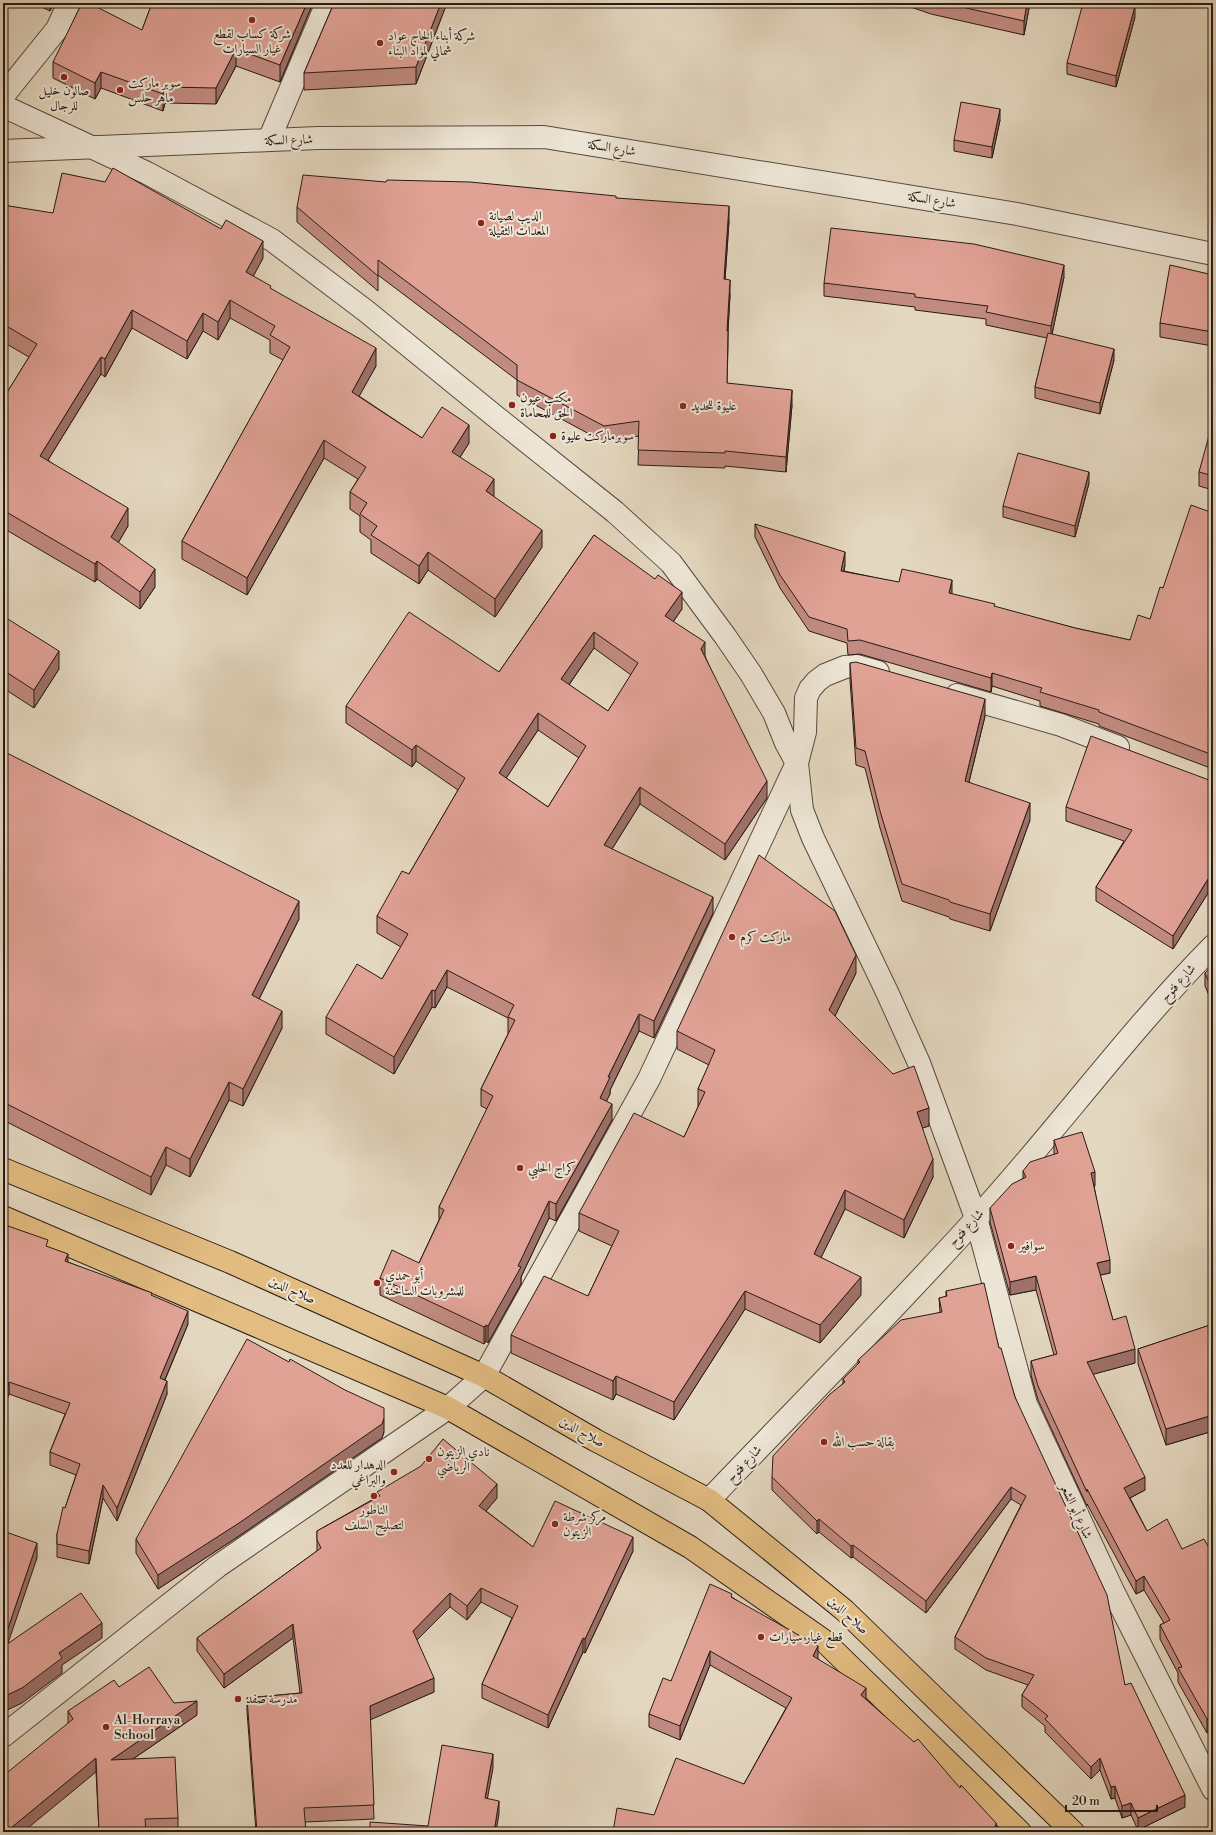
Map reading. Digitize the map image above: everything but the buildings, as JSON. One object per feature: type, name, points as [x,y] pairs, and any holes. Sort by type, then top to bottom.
[{"type":"highway","name":"صلاح الدين","points":[[3,1169],[230,1262],[484,1376],[595,1440],[709,1500],[844,1610],[1073,1832]]},
{"type":"highway","points":[[3,1216],[448,1408],[690,1547],[823,1640],[1020,1832]]},
{"type":"street","points":[[3,96],[57,29],[69,3]]},
{"type":"street","points":[[269,140],[327,3]]},
{"type":"street","points":[[3,106],[147,174],[272,240],[366,311],[615,512],[671,563],[725,636],[751,674],[774,713],[786,743],[797,763]]},
{"type":"street","name":"شارع السكة","points":[[3,151],[92,149],[269,140],[544,137],[1017,214],[1213,254]]},
{"type":"street","points":[[3,1736],[218,1566],[448,1408],[484,1376],[649,1080],[797,763],[805,732],[806,698],[810,689],[817,681],[835,670],[857,666],[894,677]]},
{"type":"street","points":[[940,690],[1061,725],[1133,752]]},
{"type":"street","name":"شارع أبو الشعر","points":[[797,763],[802,810],[812,838],[887,992],[919,1063],[976,1218],[1026,1404],[1113,1591],[1213,1789]]},
{"type":"street","name":"شارع فتوح","points":[[709,1500],[976,1218],[1190,969],[1213,946]]},
{"type":"place","name":"شركة كساب لقطع غيار السيارات","points":[[252,20]]},
{"type":"place","name":"شركة أبناء الحاج عواد شمالي لمواد البناء","points":[[380,43]]},
{"type":"place","name":"صالون خليل للرجال","points":[[64,77]]},
{"type":"place","name":"سوبر ماركت ماهر حلس","points":[[120,90]]},
{"type":"place","name":"الديب لصيانة المعدات الثقيلة","points":[[481,223]]},
{"type":"place","name":"مكتب عيون الحق للمحاماة","points":[[512,405]]},
{"type":"place","name":"عليوة للحديد","points":[[683,406]]},
{"type":"place","name":"سوبرماركت عليوة","points":[[553,436]]},
{"type":"place","name":"ماركت كرم","points":[[732,937]]},
{"type":"place","name":"كراج الحلبي","points":[[520,1168]]},
{"type":"place","name":"سوافير","points":[[1011,1246]]},
{"type":"place","name":"أبو حمدي للمشروبات الساخنة","points":[[377,1283]]},
{"type":"place","name":"بقالة حسب الله","points":[[824,1442]]},
{"type":"place","name":"نادي الزيتون الرياضي","points":[[429,1459]]},
{"type":"place","name":"الدهدار للعدد والبراغي","points":[[394,1472]]},
{"type":"place","name":"الناطور لتصليح السلف","points":[[374,1496]]},
{"type":"place","name":"مركز شرطة الزيتون","points":[[555,1524]]},
{"type":"place","name":"قطع غيار سيارات","points":[[761,1637]]},
{"type":"place","name":"مدرسة صفد","points":[[238,1699]]},
{"type":"place","name":"Al-Horraya School","points":[[106,1727]]}]
